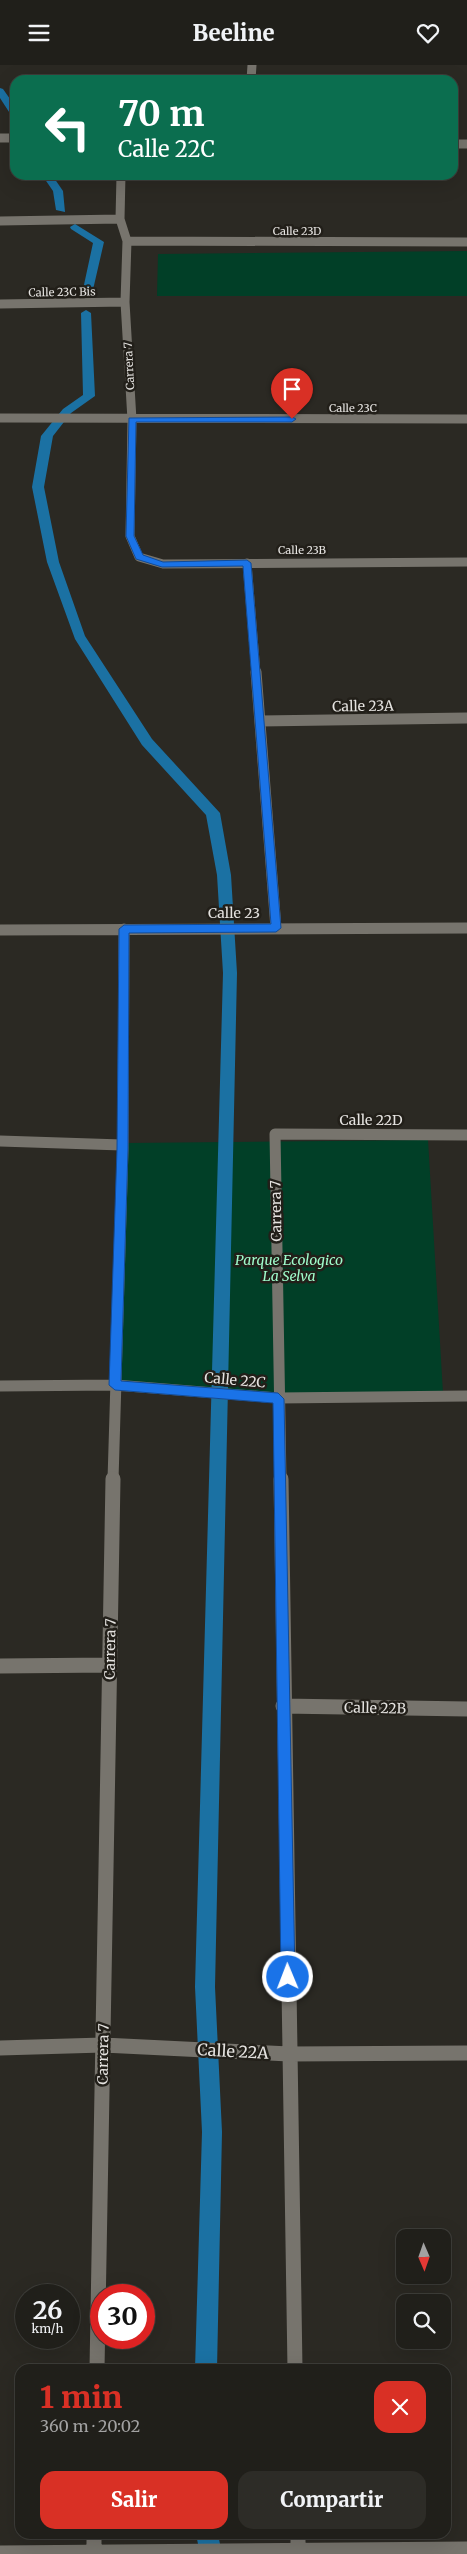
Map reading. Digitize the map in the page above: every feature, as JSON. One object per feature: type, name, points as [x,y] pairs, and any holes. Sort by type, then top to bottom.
[{"type":"street","name":"Carrera 7","points":[[121,180],[120,219],[128,241],[125,302],[132,420],[130,536],[139,557]]},
{"type":"street","points":[[0,221],[120,219]]},
{"type":"street","name":"Calle 23D","points":[[128,241],[467,242]]},
{"type":"street","name":"Calle 23C Bis","points":[[0,304],[125,302]]},
{"type":"street","name":"Calle 23C","points":[[0,418],[132,420],[467,419]]},
{"type":"street","name":"Calle 23B","points":[[139,557],[162,564],[467,562]]},
{"type":"street","points":[[247,563],[276,928]]},
{"type":"street","name":"Calle 23A","points":[[260,721],[467,718]]},
{"type":"street","name":"Calle 23","points":[[0,930],[467,928]]},
{"type":"street","name":"Carrera 7","points":[[97,2364],[115,1385],[122,1145],[124,929]]},
{"type":"street","name":"Carrera 7","points":[[275,1134],[295,2364]]},
{"type":"street","name":"Calle 22D","points":[[275,1134],[467,1135]]},
{"type":"street","points":[[0,1141],[122,1145]]},
{"type":"street","name":"Calle 22C","points":[[0,1386],[115,1385],[278,1399],[467,1396]]},
{"type":"street","points":[[0,1666],[110,1665]]},
{"type":"street","name":"Calle 22B","points":[[283,1707],[467,1709]]},
{"type":"street","name":"Calle 22A","points":[[0,2048],[103,2045],[289,2054],[467,2053]]},
{"type":"street","points":[[94,2539],[94,2552]]},
{"type":"street","points":[[0,2553],[94,2552],[298,2542],[467,2549]]},
{"type":"green space","points":[[467,251],[467,296],[157,296],[158,254]]},
{"type":"green space","name":"Parque Ecologico La Selva","points":[[428,1140],[443,1393],[277,1395],[118,1382],[126,1143]]},
{"type":"waterway","points":[[0,91],[10,106]]},
{"type":"waterway","points":[[50,180],[58,191],[61,210]]},
{"type":"waterway","points":[[75,227],[99,242],[87,294]]},
{"type":"waterway","points":[[86,313],[89,396],[67,411],[47,436],[38,487],[53,562],[79,636],[147,742],[213,813],[224,875],[230,973],[205,1987],[212,2132],[206,2364]]},
{"type":"waterway","points":[[208,2539],[211,2554]]},
{"type":"route","points":[[288,1977],[278,1399],[115,1385],[122,1149],[124,929],[276,928],[247,563],[162,564],[139,557],[130,536],[132,420],[292,419]]}]
